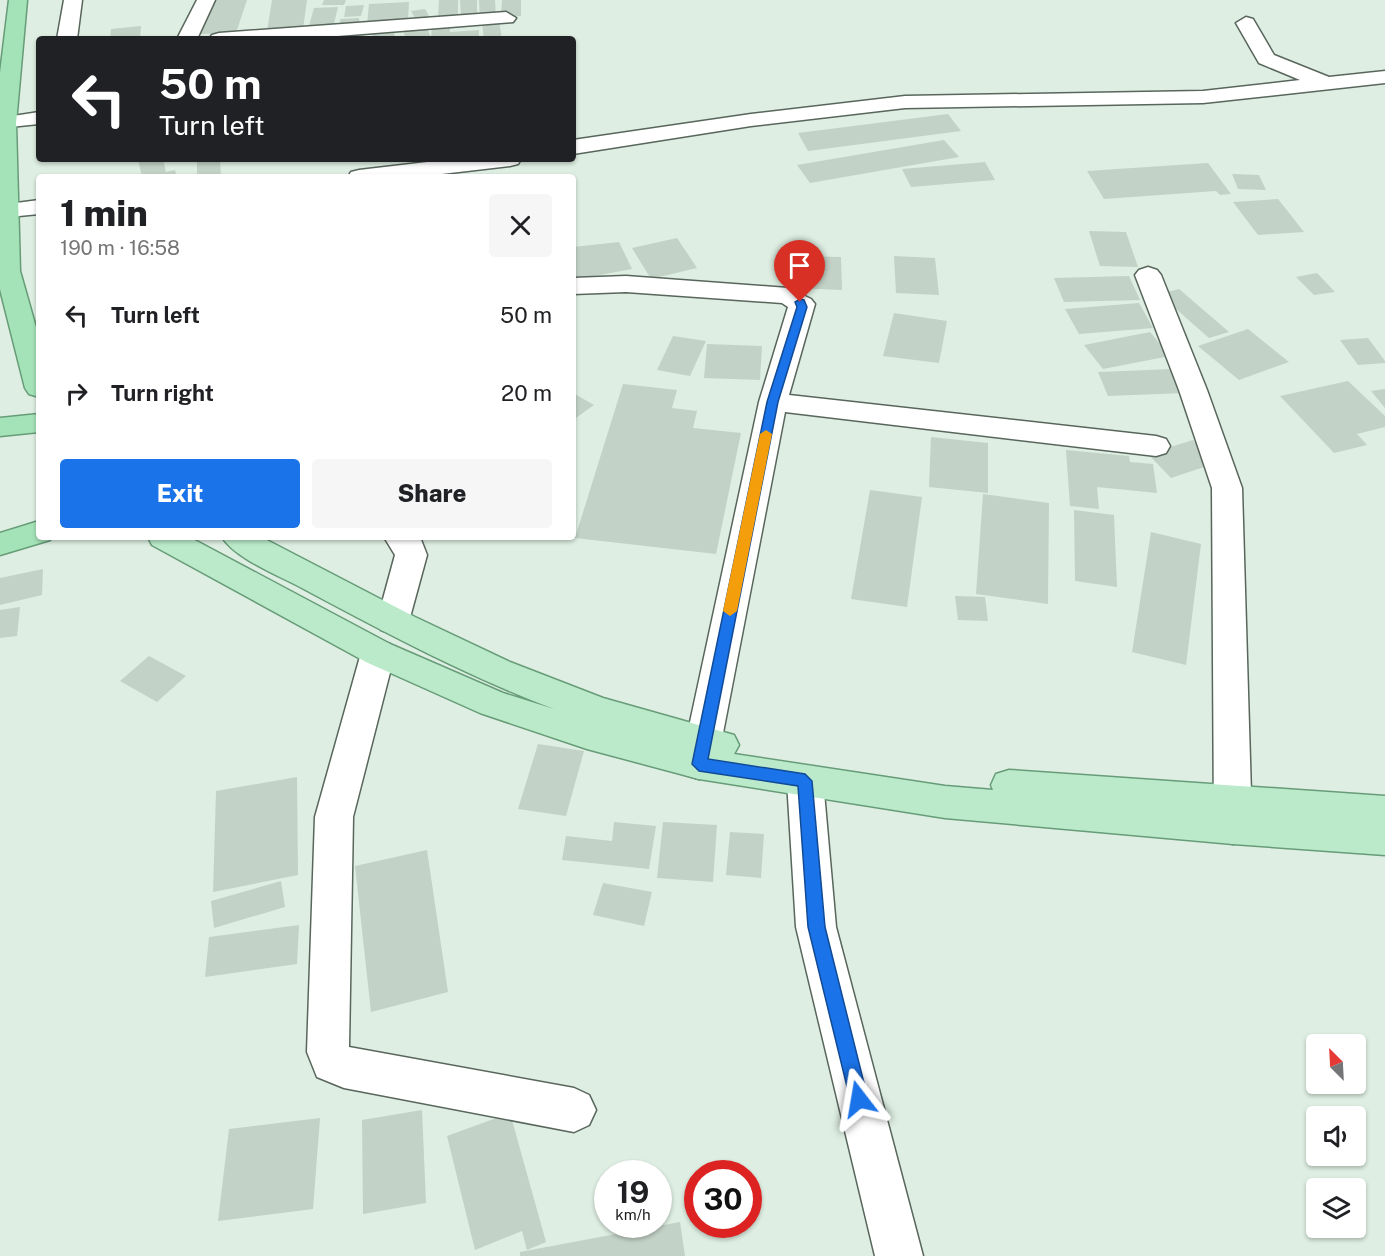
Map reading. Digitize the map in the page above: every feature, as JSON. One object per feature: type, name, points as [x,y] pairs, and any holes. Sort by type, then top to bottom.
[{"type":"highway","points":[[18,0],[5,123],[9,210],[8,271],[36,377]]},
{"type":"highway","points":[[0,427],[36,423]]},
{"type":"main road","points":[[170,540],[386,637]]},
{"type":"main road","points":[[242,540],[386,637],[492,703],[587,734],[702,753],[947,780],[1385,838]]},
{"type":"main road","points":[[702,753],[805,781],[945,802],[1232,816],[1385,812]]},
{"type":"street","points":[[67,36],[73,0]]},
{"type":"street","points":[[188,36],[206,0]]},
{"type":"street","points":[[260,36],[506,18]]},
{"type":"street","points":[[1246,23],[1266,59],[1328,84]]},
{"type":"street","points":[[576,147],[762,118],[904,102],[1203,97],[1385,77]]},
{"type":"street","points":[[5,123],[36,118]]},
{"type":"street","points":[[384,174],[485,162]]},
{"type":"street","points":[[9,210],[36,207]]},
{"type":"street","points":[[1148,275],[1193,390],[1227,488],[1232,816]]},
{"type":"street","points":[[576,286],[626,284],[795,298],[802,307],[772,402],[702,753]]},
{"type":"street","points":[[772,402],[1156,446]]},
{"type":"street","points":[[403,540],[408,544],[411,555],[334,817],[328,1035],[330,1057],[332,1062],[344,1067],[574,1110]]},
{"type":"street","points":[[805,781],[816,927],[899,1256]]},
{"type":"building","points":[[213,0],[247,0],[236,33],[200,34]]},
{"type":"building","points":[[272,0],[307,0],[303,29],[267,31]]},
{"type":"building","points":[[324,0],[346,0],[344,5],[322,5]]},
{"type":"building","points":[[439,0],[458,0],[458,17],[438,18]]},
{"type":"building","points":[[460,0],[477,0],[477,17],[461,18]]},
{"type":"building","points":[[479,0],[495,0],[496,17],[480,18]]},
{"type":"building","points":[[502,0],[521,0],[521,16],[501,17]]},
{"type":"building","points":[[409,2],[408,20],[367,25],[369,4]]},
{"type":"building","points":[[364,5],[361,16],[344,17],[346,6]]},
{"type":"building","points":[[338,7],[333,28],[308,29],[314,8]]},
{"type":"building","points":[[425,9],[430,18],[416,20],[411,11]]},
{"type":"building","points":[[359,18],[360,27],[341,28],[340,19]]},
{"type":"building","points":[[499,21],[502,36],[484,36],[482,23]]},
{"type":"building","points":[[450,24],[450,32],[479,30],[479,36],[431,36],[432,25]]},
{"type":"building","points":[[426,25],[430,36],[405,36],[402,28]]},
{"type":"building","points":[[141,26],[140,36],[110,36],[111,29]]},
{"type":"building","points":[[394,30],[395,36],[373,36],[372,31]]},
{"type":"building","points":[[364,32],[363,36],[340,36],[340,33]]},
{"type":"building","points":[[948,114],[961,131],[808,151],[798,133]]},
{"type":"building","points":[[944,140],[959,157],[810,183],[797,165]]},
{"type":"building","points":[[139,162],[164,162],[166,172],[175,170],[176,174],[141,174]]},
{"type":"building","points":[[197,162],[220,162],[221,174],[197,174]]},
{"type":"building","points":[[985,162],[995,180],[911,187],[902,169]]},
{"type":"building","points":[[1208,163],[1231,194],[1220,195],[1216,191],[1104,199],[1087,171]]},
{"type":"building","points":[[1232,174],[1259,175],[1266,190],[1238,189]]},
{"type":"building","points":[[1278,199],[1304,232],[1258,235],[1233,202]]},
{"type":"building","points":[[1089,231],[1126,232],[1138,267],[1100,266]]},
{"type":"building","points":[[677,238],[697,268],[651,279],[632,248]]},
{"type":"building","points":[[619,242],[632,269],[576,279],[576,247]]},
{"type":"building","points":[[794,256],[841,257],[842,290],[794,288]]},
{"type":"building","points":[[894,256],[935,258],[939,295],[896,293]]},
{"type":"building","points":[[1317,273],[1335,292],[1314,295],[1296,277]]},
{"type":"building","points":[[1129,276],[1140,300],[1064,302],[1054,278]]},
{"type":"building","points":[[1179,289],[1229,332],[1209,338],[1159,294]]},
{"type":"building","points":[[1139,303],[1153,328],[1079,334],[1065,309]]},
{"type":"building","points":[[894,313],[947,321],[939,363],[883,356]]},
{"type":"building","points":[[1248,329],[1289,362],[1239,380],[1198,346]]},
{"type":"building","points":[[1150,332],[1170,356],[1103,369],[1084,345]]},
{"type":"building","points":[[673,336],[706,341],[690,376],[657,370]]},
{"type":"building","points":[[1368,338],[1385,363],[1358,365],[1340,340]]},
{"type":"building","points":[[707,344],[762,346],[760,380],[704,378]]},
{"type":"building","points":[[1173,369],[1184,393],[1108,396],[1098,372]]},
{"type":"building","points":[[1348,381],[1385,416],[1385,427],[1357,434],[1367,445],[1334,453],[1280,396]]},
{"type":"building","points":[[623,384],[677,390],[672,408],[697,411],[693,428],[741,433],[716,554],[576,538]]},
{"type":"building","points":[[1385,389],[1385,408],[1371,391]]},
{"type":"building","points":[[576,395],[594,405],[576,418]]},
{"type":"building","points":[[931,437],[988,443],[988,493],[929,487]]},
{"type":"building","points":[[1193,440],[1216,463],[1171,478],[1148,454]]},
{"type":"building","points":[[1066,450],[1129,456],[1130,462],[1153,464],[1157,493],[1097,487],[1099,509],[1070,506]]},
{"type":"building","points":[[870,490],[922,497],[907,607],[851,599]]},
{"type":"building","points":[[983,494],[1049,503],[1048,604],[976,594]]},
{"type":"building","points":[[1074,510],[1114,515],[1117,587],[1075,581]]},
{"type":"building","points":[[1151,532],[1201,544],[1186,665],[1132,652]]},
{"type":"building","points":[[43,569],[42,595],[0,605],[0,578]]},
{"type":"building","points":[[955,596],[985,597],[988,621],[958,620]]},
{"type":"building","points":[[20,607],[17,636],[0,638],[0,610]]},
{"type":"building","points":[[149,656],[186,676],[157,702],[120,681]]},
{"type":"building","points":[[538,744],[584,751],[566,816],[518,809]]},
{"type":"building","points":[[297,777],[298,875],[213,892],[216,791]]},
{"type":"building","points":[[614,822],[656,826],[649,869],[562,860],[566,836],[612,841]]},
{"type":"building","points":[[663,822],[717,825],[713,882],[657,878]]},
{"type":"building","points":[[730,832],[764,834],[761,878],[726,875]]},
{"type":"building","points":[[427,850],[448,992],[371,1012],[355,866]]},
{"type":"building","points":[[281,881],[285,907],[214,928],[211,901]]},
{"type":"building","points":[[603,883],[652,892],[644,926],[593,915]]},
{"type":"building","points":[[299,925],[297,964],[205,977],[209,937]]},
{"type":"building","points":[[422,1110],[426,1203],[363,1214],[362,1120]]},
{"type":"building","points":[[510,1113],[546,1242],[527,1250],[522,1231],[475,1250],[447,1136]]},
{"type":"building","points":[[320,1118],[313,1209],[218,1221],[229,1129]]},
{"type":"building","points":[[680,1222],[685,1256],[520,1256],[520,1252],[595,1238],[672,1238],[672,1224]]},
{"type":"slow traffic","points":[[730,611],[766,434]]},
{"type":"route","points":[[800,302],[802,307],[772,402],[699,764],[805,781],[816,927],[859,1099]]}]
